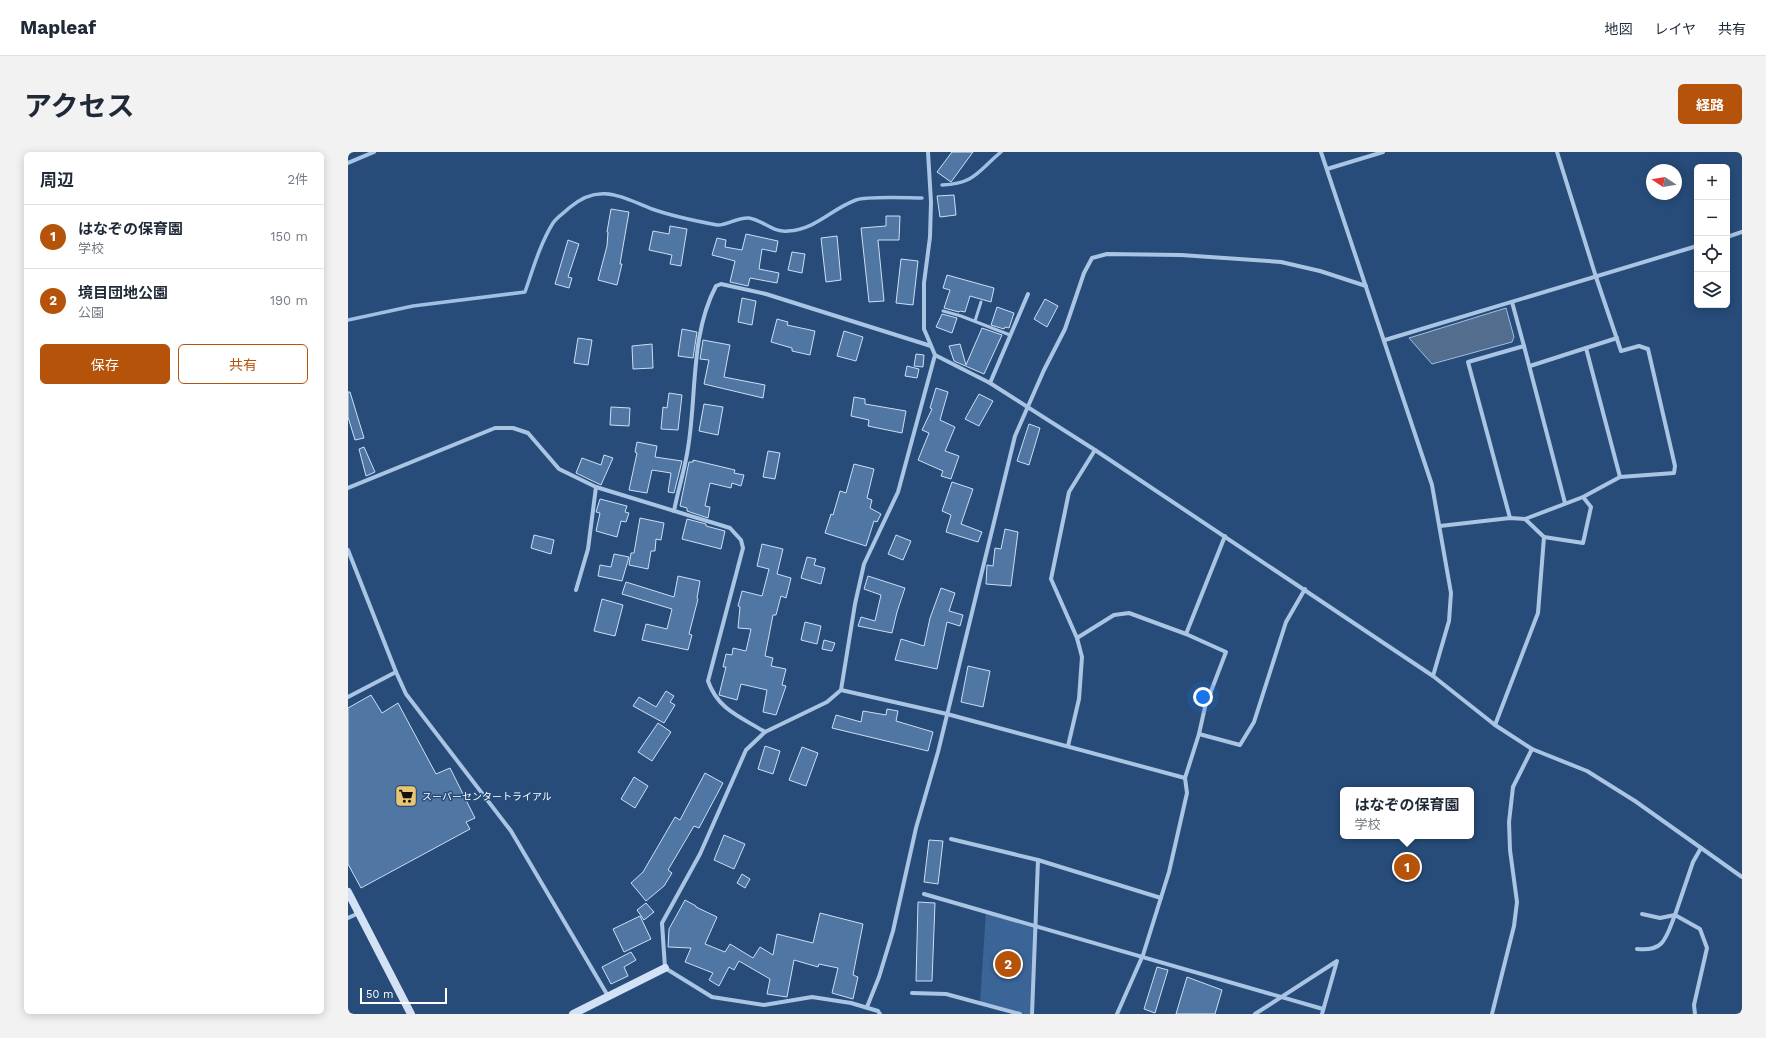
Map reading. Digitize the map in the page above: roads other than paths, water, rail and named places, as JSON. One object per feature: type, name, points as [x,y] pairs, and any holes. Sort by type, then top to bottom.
[{"type":"street","points":[[348,163],[374,152]]},
{"type":"street","points":[[928,152],[930,223],[924,283],[924,329],[935,355],[990,384],[1095,450],[1433,676],[1495,725],[1532,749],[1586,771],[1635,801],[1742,877]]},
{"type":"street","points":[[1321,152],[1385,340],[1432,485],[1451,593],[1449,621],[1433,676]]},
{"type":"street","points":[[1327,169],[1383,152]]},
{"type":"street","points":[[1440,526],[1510,518],[1525,519],[1583,497],[1620,477],[1674,473],[1675,466],[1648,349],[1639,346],[1621,351],[1557,152]]},
{"type":"street","points":[[1730,236],[1742,232]]},
{"type":"street","points":[[1385,340],[1694,247]]},
{"type":"street","points":[[867,1007],[879,977],[893,931],[916,828],[938,752],[1015,436],[1065,329],[1084,273],[1092,258],[1107,254],[1182,254],[1281,262],[1320,271],[1366,286]]},
{"type":"street","points":[[674,511],[688,449],[695,388],[695,366],[701,328],[711,295],[716,286],[721,284],[766,294],[931,346]]},
{"type":"street","points":[[990,384],[1028,294]]},
{"type":"street","points":[[1512,302],[1565,503]]},
{"type":"street","points":[[1530,366],[1616,338]]},
{"type":"street","points":[[1510,518],[1468,362],[1524,346]]},
{"type":"street","points":[[1586,348],[1620,477]]},
{"type":"street","points":[[665,968],[662,923],[700,854],[746,750],[765,732],[827,702],[841,690],[855,604],[864,564],[898,492],[935,355]]},
{"type":"street","points":[[348,488],[495,428],[513,428],[528,433],[559,469],[596,487],[730,528],[741,540],[743,548],[708,681],[713,694],[722,706],[765,732]]},
{"type":"street","points":[[1068,746],[1081,684],[1082,657],[1077,638],[1051,579],[1068,492],[1095,450]]},
{"type":"street","points":[[576,590],[588,549],[596,487]]},
{"type":"street","points":[[1525,519],[1544,537],[1583,543],[1591,507],[1583,497]]},
{"type":"street","points":[[1186,634],[1225,536]]},
{"type":"street","points":[[1495,725],[1538,613],[1544,537]]},
{"type":"street","points":[[348,550],[406,694],[511,831],[608,996]]},
{"type":"street","points":[[1199,734],[1240,745],[1254,722],[1286,622],[1305,589]]},
{"type":"street","points":[[1077,638],[1114,615],[1129,613],[1186,634],[1226,652],[1205,707],[1199,734],[1185,778],[1187,793],[1169,872],[1143,955],[1117,1014]]},
{"type":"street","points":[[348,697],[396,672]]},
{"type":"street","points":[[841,690],[947,714],[1185,778]]},
{"type":"street","points":[[1492,1014],[1514,926],[1517,902],[1510,850],[1509,822],[1513,787],[1532,749]]},
{"type":"street","points":[[951,839],[1038,860],[1161,898]]},
{"type":"street","points":[[1637,950],[1650,951],[1658,948],[1664,941],[1675,915],[1693,862],[1701,848]]},
{"type":"street","points":[[1032,1014],[1037,926],[1038,860]]},
{"type":"street","points":[[348,892],[411,1014]]},
{"type":"street","points":[[924,894],[1143,955],[1323,1009]]},
{"type":"street","points":[[348,918],[359,912]]},
{"type":"street","points":[[1642,914],[1660,918],[1675,915],[1700,929],[1707,948],[1694,1006],[1695,1014]]},
{"type":"street","points":[[1255,1014],[1337,962],[1322,1014]]},
{"type":"street","points":[[573,1014],[665,968]]},
{"type":"street","points":[[665,968],[712,997],[764,1005],[812,997],[867,1007],[878,1011],[880,1014]]},
{"type":"street","points":[[912,993],[946,994],[1020,1014]]},
{"type":"lane","points":[[975,322],[981,302]]},
{"type":"lane","points":[[943,311],[1010,335]]},
{"type":"waterway","points":[[942,185],[953,184],[969,179],[981,171],[1001,152]]},
{"type":"waterway","points":[[348,320],[413,306],[525,292],[541,248],[553,223],[569,208],[580,200],[590,196],[610,194],[668,214],[717,225],[749,218],[783,231],[807,227],[856,200],[878,198],[922,198]]},
{"type":"place","name":"スーパーセンタートライアル","points":[[406,796]]},
{"type":"place","name":"はなぞの保育園","points":[[1407,867]]},
{"type":"place","name":"境目団地公園","points":[[1008,964]]}]
